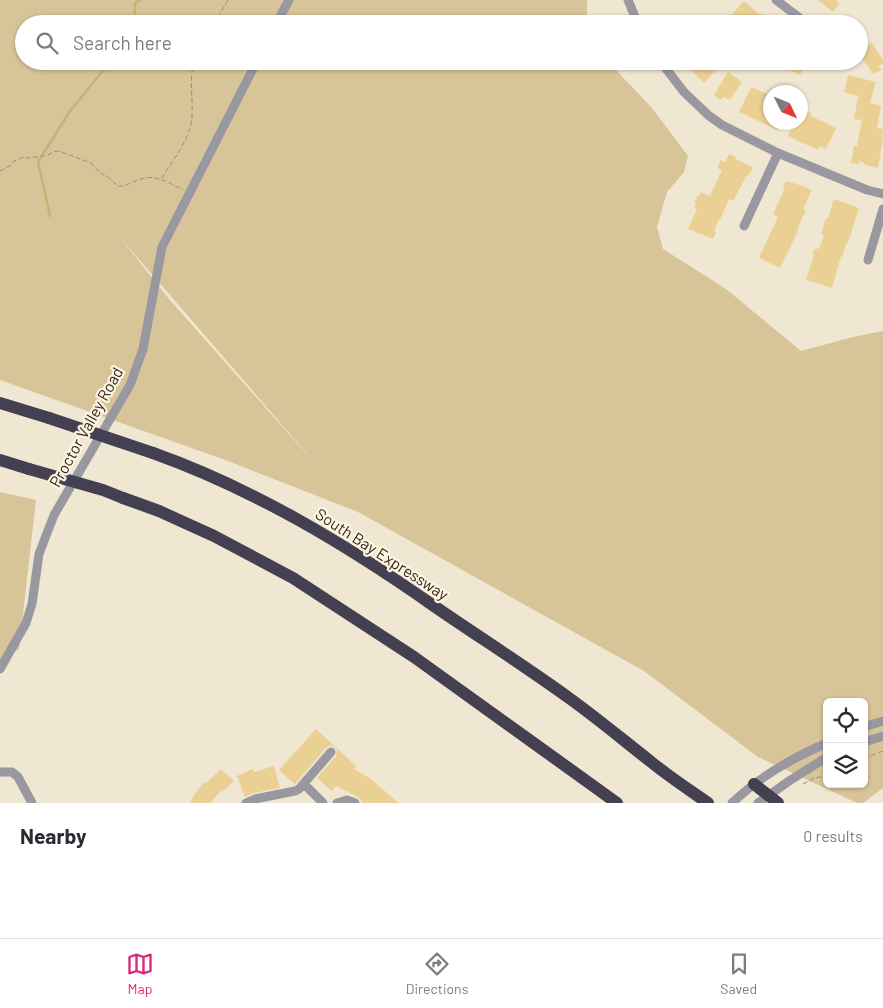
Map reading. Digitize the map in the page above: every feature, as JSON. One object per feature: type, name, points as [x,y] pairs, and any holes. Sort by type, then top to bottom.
[{"type":"highway","name":"South Bay Expressway","points":[[0,403],[153,453],[193,469],[262,501],[327,536],[368,561],[568,697],[650,762],[708,803]]},
{"type":"highway","points":[[0,460],[103,490],[159,512],[214,536],[293,578],[414,658],[617,803]]},
{"type":"highway","points":[[754,784],[768,800]]},
{"type":"street","points":[[280,15],[288,0]]},
{"type":"street","points":[[628,0],[634,15]]},
{"type":"street","points":[[776,0],[796,15]]},
{"type":"street","name":"Proctor Valley Road","points":[[0,669],[26,623],[32,604],[38,554],[54,515],[130,384],[143,350],[162,247],[252,70]]},
{"type":"street","points":[[666,70],[687,94],[717,122],[778,153],[867,190],[883,194]]},
{"type":"street","points":[[744,226],[778,153]]},
{"type":"street","points":[[868,260],[883,208]]},
{"type":"street","points":[[868,727],[883,721]]},
{"type":"street","points":[[868,741],[883,736]]},
{"type":"street","points":[[732,803],[754,784],[788,762],[825,743]]},
{"type":"street","points":[[246,803],[255,799],[294,791],[304,784],[331,752]]},
{"type":"street","points":[[768,800],[823,760]]},
{"type":"street","points":[[0,772],[12,772],[18,777],[32,803]]},
{"type":"street","points":[[304,784],[323,803]]},
{"type":"street","points":[[337,803],[347,800],[355,803]]},
{"type":"path","points":[[219,15],[228,0]]},
{"type":"path","points":[[161,179],[188,136],[192,116],[192,70]]},
{"type":"path","points":[[0,172],[14,161],[24,157],[38,157],[59,151],[91,163],[96,170],[118,186],[124,186],[142,178],[161,179],[190,193]]},
{"type":"path","points":[[868,757],[883,751]]},
{"type":"path","points":[[803,784],[814,778],[823,777]]},
{"type":"shaded area","points":[[0,0],[587,0],[587,15],[15,15],[15,70],[616,70],[652,108],[688,156],[684,172],[667,192],[657,227],[663,249],[726,289],[801,351],[883,331],[883,788],[863,803],[857,803],[825,788],[868,788],[868,698],[823,698],[823,787],[758,757],[644,671],[358,512],[228,461],[0,380]],"holes":[[[119,236],[321,470],[169,299]]]},
{"type":"shaded area","points":[[0,492],[36,500],[19,649],[0,662]]},
{"type":"building","points":[[818,0],[836,0],[840,3],[833,12]]},
{"type":"building","points":[[744,1],[760,15],[731,15]]},
{"type":"building","points":[[872,43],[883,60],[883,64],[879,66],[881,70],[873,74],[868,67],[868,45]]},
{"type":"building","points":[[691,70],[716,70],[704,83]]},
{"type":"building","points":[[789,70],[802,70],[800,75]]},
{"type":"building","points":[[728,72],[742,82],[730,100],[724,97],[721,100],[714,95]]},
{"type":"building","points":[[848,75],[876,82],[870,103],[881,106],[877,128],[883,129],[883,139],[878,168],[868,166],[860,161],[859,164],[851,163],[854,146],[857,146],[862,120],[854,119],[858,96],[844,92]]},
{"type":"building","points":[[751,87],[763,92],[763,123],[739,112]]},
{"type":"building","points":[[808,112],[815,118],[836,128],[826,149],[820,146],[818,150],[788,136],[791,130],[808,130]]},
{"type":"building","points":[[729,154],[736,157],[735,159],[753,167],[733,201],[729,199],[714,231],[716,232],[713,239],[688,229],[697,209],[694,208],[696,203],[694,203],[698,195],[701,192],[710,196],[722,170],[717,168],[721,160],[725,162]]},
{"type":"building","points":[[786,181],[812,190],[803,209],[806,210],[798,231],[780,268],[759,258],[778,217],[773,214],[785,188],[783,187]]},
{"type":"building","points":[[834,199],[859,208],[848,243],[841,256],[832,288],[806,280],[814,255],[812,254],[815,248],[819,249],[824,235],[821,235],[826,218],[828,218]]},
{"type":"building","points":[[316,729],[356,766],[354,769],[373,780],[399,803],[363,803],[358,797],[336,786],[332,791],[317,778],[336,756],[337,750],[333,746],[326,748],[295,784],[289,779],[279,770]]},
{"type":"building","points":[[274,766],[280,788],[254,793],[245,797],[237,776],[253,769],[254,772]]},
{"type":"building","points":[[221,769],[234,781],[210,803],[190,803],[204,782],[206,783]]},
{"type":"waterway","points":[[135,15],[135,3],[140,0]]},
{"type":"waterway","points":[[50,216],[38,162],[70,111],[104,70]]}]
